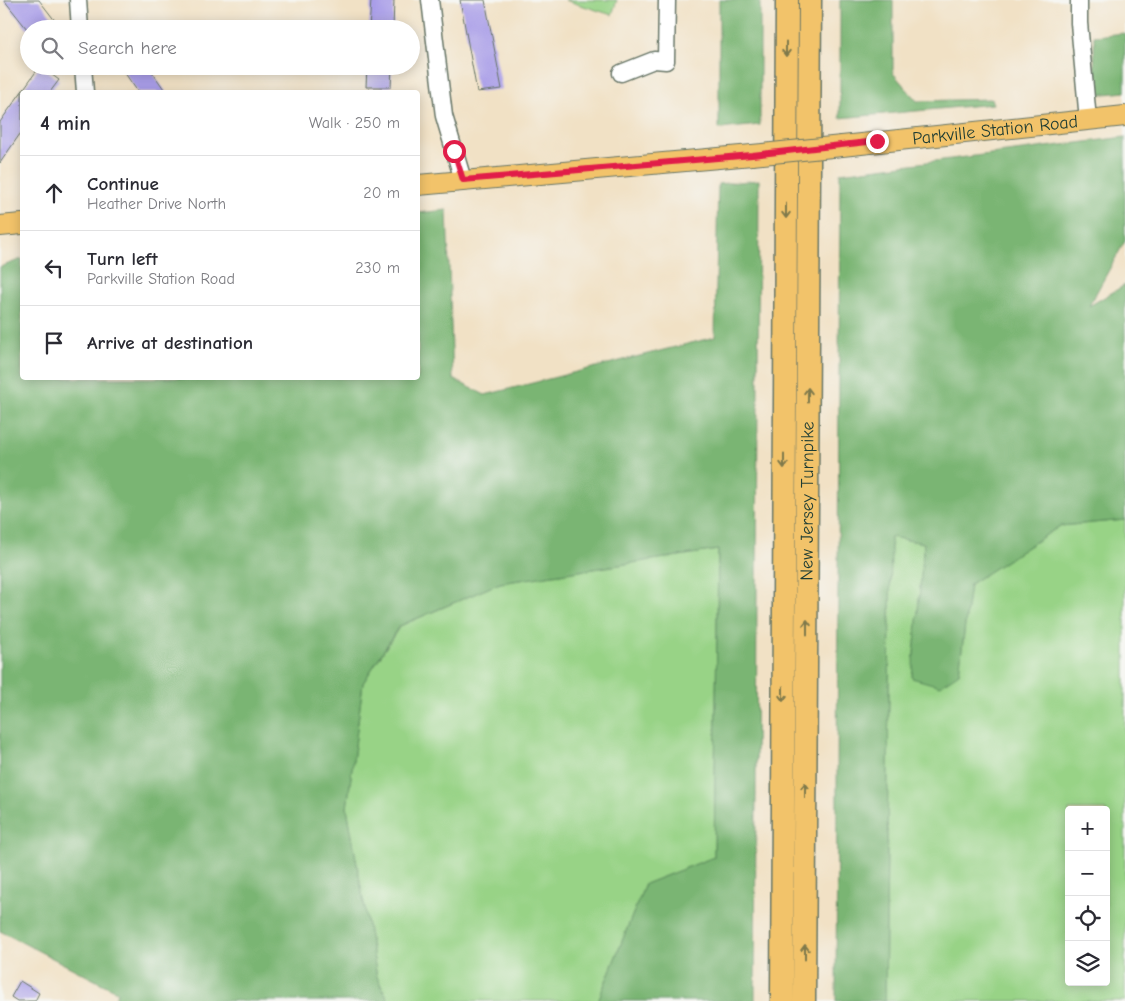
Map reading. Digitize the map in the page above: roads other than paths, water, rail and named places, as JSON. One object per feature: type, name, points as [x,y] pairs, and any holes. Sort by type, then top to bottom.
[{"type":"highway","name":"New Jersey Turnpike","points":[[782,1001],[787,0]]},
{"type":"highway","name":"New Jersey Turnpike","points":[[804,1001],[810,0]]},
{"type":"main road","name":"Parkville Station Road","points":[[420,185],[752,155],[1125,116]]},
{"type":"main road","points":[[0,226],[20,224]]},
{"type":"street","points":[[78,0],[79,20]]},
{"type":"street","points":[[430,0],[444,116],[463,180]]},
{"type":"street","points":[[621,73],[654,60],[666,61],[667,0]]},
{"type":"street","points":[[1080,0],[1079,23],[1088,120]]},
{"type":"street","points":[[84,75],[85,90]]}]
